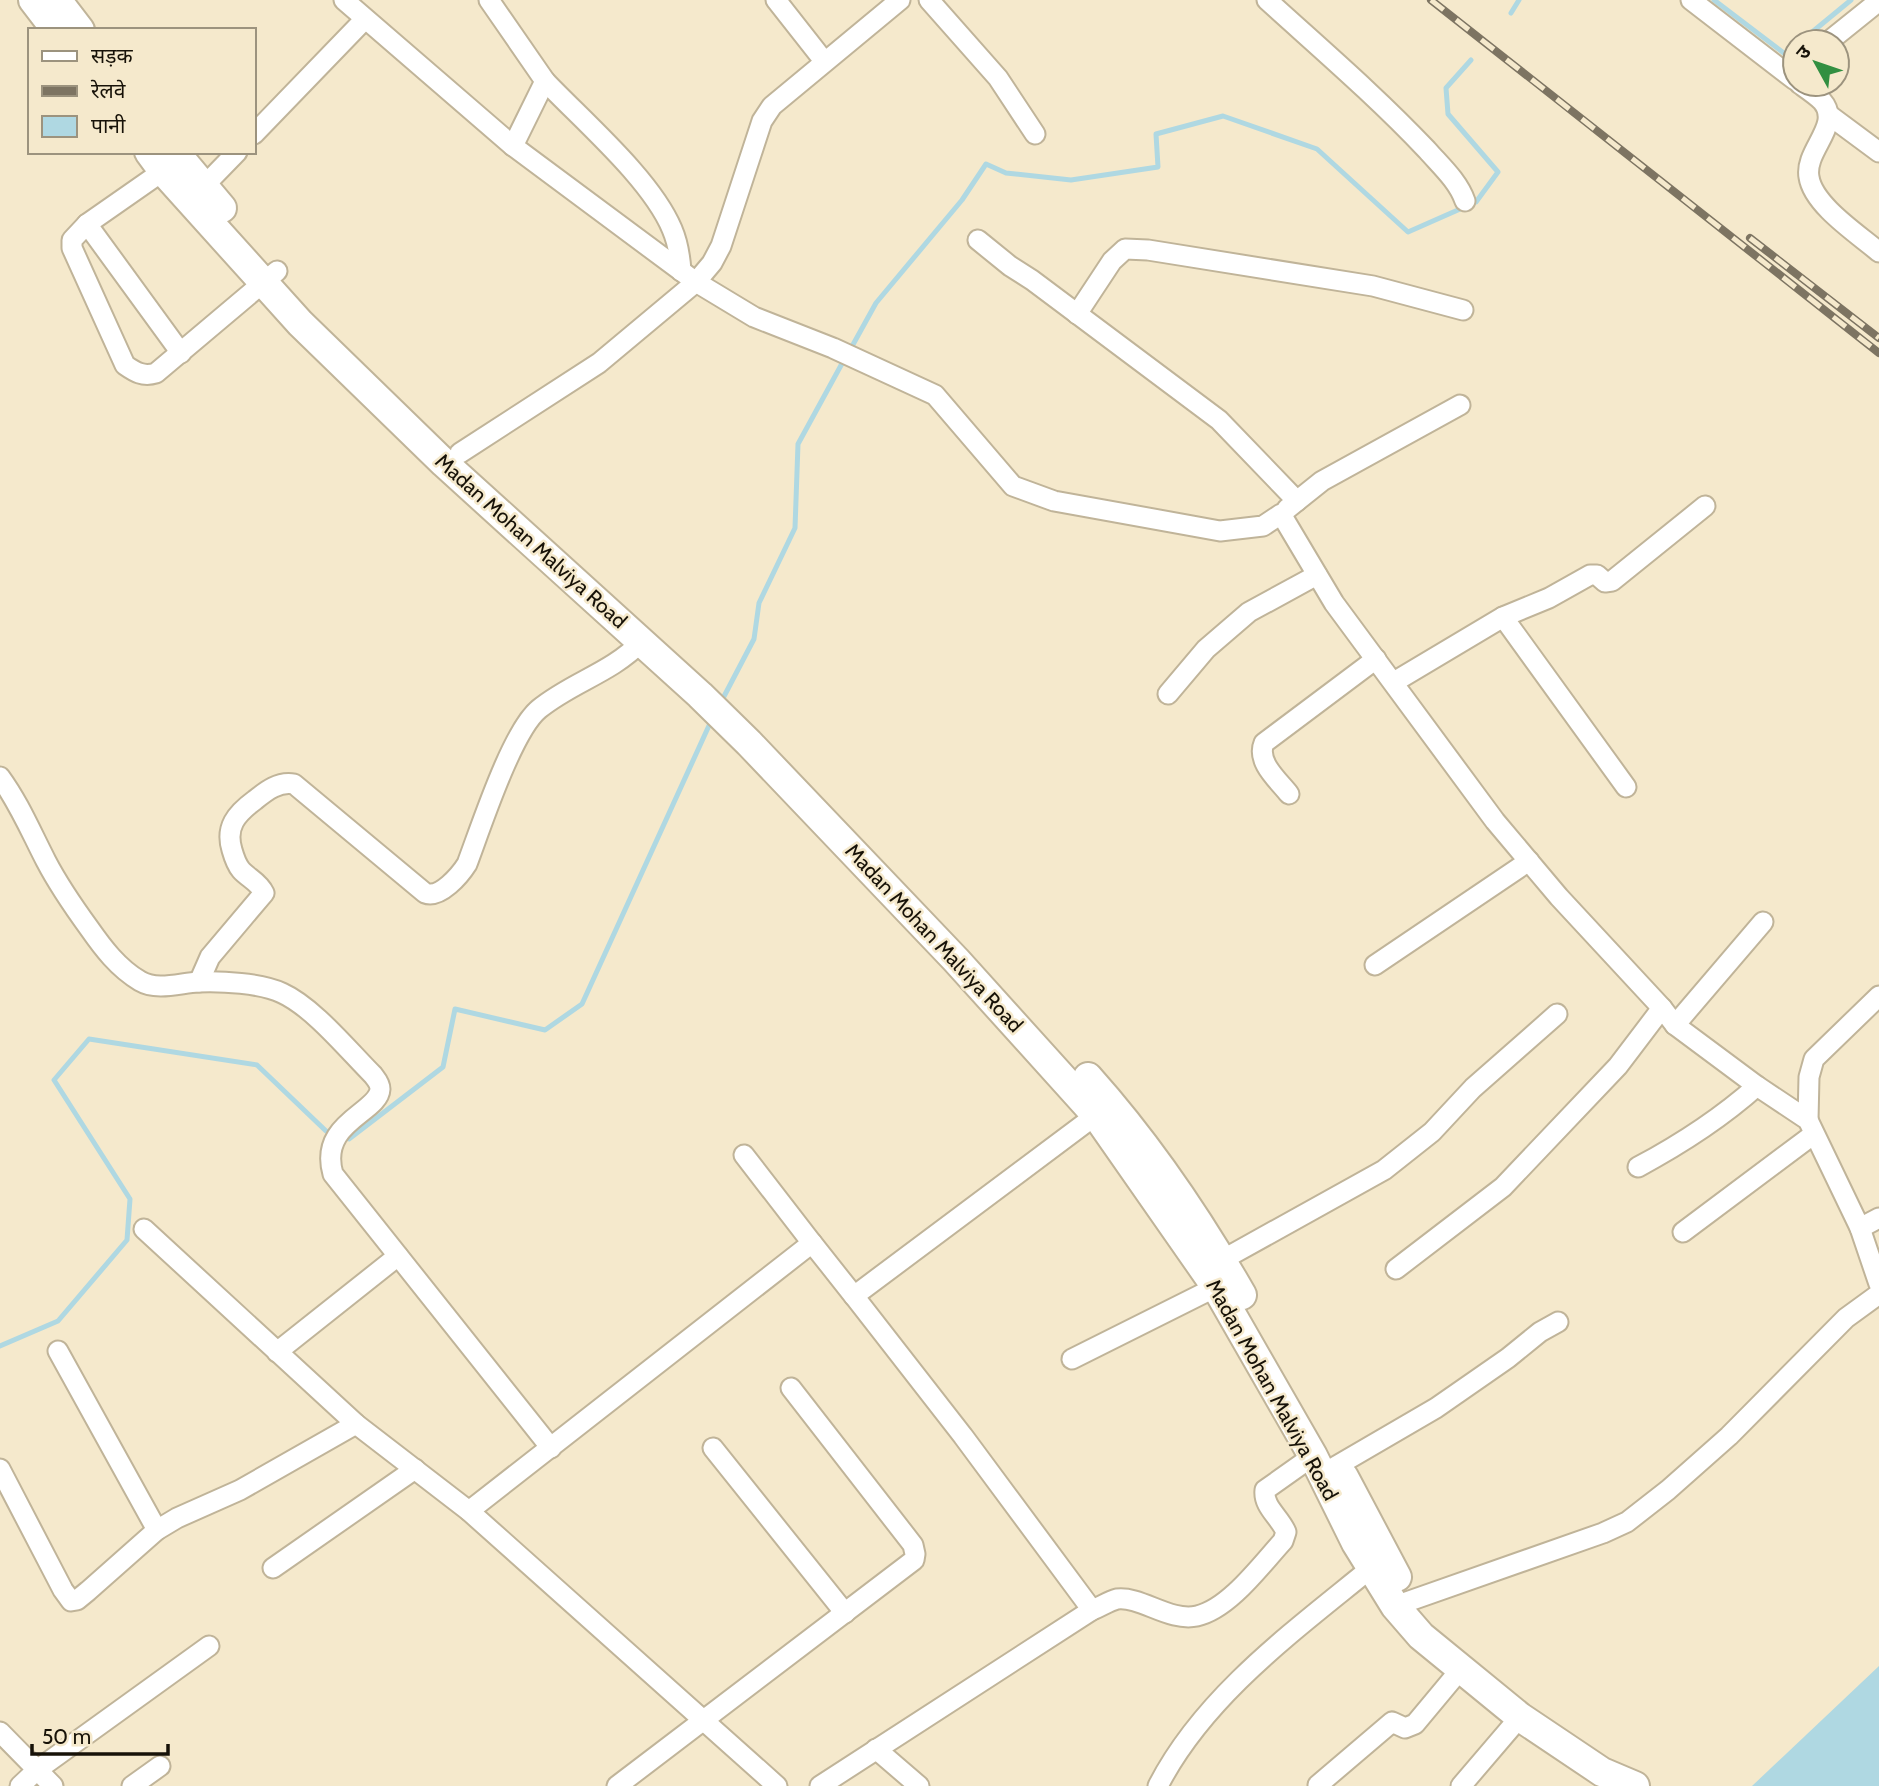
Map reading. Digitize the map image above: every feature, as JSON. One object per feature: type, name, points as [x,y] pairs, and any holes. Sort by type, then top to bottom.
[{"type":"highway","points":[[33,0],[54,28]]},
{"type":"highway","points":[[57,0],[78,28]]},
{"type":"highway","name":"Madan Mohan Malviya Road","points":[[162,159],[203,187],[271,277],[300,323],[444,463],[641,642],[704,691]]},
{"type":"highway","name":"Madan Mohan Malviya Road","points":[[162,159],[271,277],[460,453],[953,932],[1120,1113],[1180,1196],[1324,1465],[1421,1636],[1520,1717],[1602,1772],[1633,1785]]},
{"type":"highway","name":"Madan Mohan Malviya Road","points":[[751,736],[1096,1115],[1219,1273]]},
{"type":"highway","name":"Madan Mohan Malviya Road","points":[[1324,1465],[1371,1568],[1403,1604],[1523,1702],[1609,1759],[1633,1785]]},
{"type":"street","points":[[344,0],[513,146],[689,276],[754,317],[833,348],[935,395],[1013,486],[1054,500],[1220,531],[1263,526],[1322,481],[1461,405]]},
{"type":"street","points":[[489,0],[545,81],[634,173],[659,205],[672,228],[689,276]]},
{"type":"street","points":[[776,0],[824,61]]},
{"type":"street","points":[[460,453],[599,363],[689,276],[712,263],[721,246],[762,121],[772,106],[900,0]]},
{"type":"street","points":[[929,0],[998,78],[1035,134]]},
{"type":"street","points":[[1267,0],[1403,124],[1451,176],[1465,201]]},
{"type":"street","points":[[1691,0],[1781,68]]},
{"type":"street","points":[[1845,28],[1879,1]]},
{"type":"street","points":[[256,133],[365,19]]},
{"type":"street","points":[[513,146],[545,81]]},
{"type":"street","points":[[1818,98],[1829,115],[1879,152]]},
{"type":"street","points":[[1829,115],[1826,128],[1810,158],[1809,177],[1827,208],[1879,252]]},
{"type":"street","points":[[203,187],[235,154]]},
{"type":"street","points":[[162,159],[86,224],[72,240],[72,248],[125,365],[147,375],[156,373],[271,277]]},
{"type":"street","points":[[86,224],[181,354]]},
{"type":"street","points":[[978,240],[1010,267],[1032,280],[1219,419],[1297,501]]},
{"type":"street","points":[[1077,314],[1112,261],[1125,250],[1148,250],[1373,286],[1463,310]]},
{"type":"street","points":[[1394,682],[1503,617],[1549,598],[1590,575],[1597,575],[1605,582],[1612,581],[1705,506]]},
{"type":"street","points":[[1281,514],[1334,603],[1495,821],[1529,861],[1675,1025],[1811,1127]]},
{"type":"street","points":[[1168,694],[1206,649],[1249,612],[1317,575]]},
{"type":"street","points":[[1503,617],[1626,787]]},
{"type":"street","points":[[199,982],[210,957],[264,893],[258,884],[238,867],[229,838],[230,828],[254,801],[275,786],[285,782],[294,784],[425,893],[436,893],[462,872],[467,864],[526,723],[560,694],[616,664],[641,642]]},
{"type":"street","points":[[1289,794],[1263,760],[1260,751],[1264,743],[1376,659]]},
{"type":"street","points":[[0,777],[15,797],[47,863],[68,897],[115,961],[143,983],[162,986],[199,982],[262,986],[282,993],[301,1005],[373,1075],[379,1084],[380,1092],[338,1136],[330,1155],[333,1174],[551,1448]]},
{"type":"street","points":[[1375,965],[1529,861]]},
{"type":"street","points":[[1675,1025],[1763,922]]},
{"type":"street","points":[[1879,996],[1814,1059],[1809,1077],[1811,1127],[1860,1228],[1879,1284]]},
{"type":"street","points":[[1396,1269],[1503,1187],[1618,1066],[1662,1008]]},
{"type":"street","points":[[1072,1359],[1219,1273],[1282,1229],[1393,1164],[1432,1132],[1473,1088],[1557,1014]]},
{"type":"street","points":[[1638,1167],[1686,1141],[1727,1113],[1757,1086]]},
{"type":"street","points":[[855,1296],[1096,1115]]},
{"type":"street","points":[[1683,1232],[1811,1127]]},
{"type":"street","points":[[744,1155],[971,1446],[1092,1610]]},
{"type":"street","points":[[1860,1228],[1879,1218]]},
{"type":"street","points":[[144,1229],[356,1424],[470,1511],[777,1786]]},
{"type":"street","points":[[470,1511],[812,1243]]},
{"type":"street","points":[[277,1352],[398,1256]]},
{"type":"street","points":[[1403,1604],[1627,1522],[1729,1436],[1846,1318],[1879,1294]]},
{"type":"street","points":[[820,1786],[1092,1610],[1114,1600],[1127,1599],[1176,1615],[1196,1616],[1215,1608],[1234,1594],[1283,1542],[1286,1532],[1264,1498],[1265,1490],[1324,1465],[1436,1408],[1558,1322]]},
{"type":"street","points":[[58,1351],[157,1530]]},
{"type":"street","points":[[617,1786],[914,1560],[912,1545],[791,1388]]},
{"type":"street","points":[[3,1481],[62,1590],[71,1601],[77,1600],[88,1591],[157,1530],[177,1518],[240,1490],[356,1424]]},
{"type":"street","points":[[713,1448],[845,1614]]},
{"type":"street","points":[[273,1567],[415,1469]]},
{"type":"street","points":[[1158,1786],[1177,1753],[1234,1685],[1266,1654],[1371,1568]]},
{"type":"street","points":[[20,1786],[37,1770],[209,1646]]},
{"type":"street","points":[[1318,1785],[1392,1722],[1405,1728],[1415,1724],[1460,1670]]},
{"type":"street","points":[[1461,1786],[1520,1717]]},
{"type":"street","points":[[0,1732],[53,1786]]},
{"type":"street","points":[[876,1749],[919,1786]]},
{"type":"street","points":[[132,1786],[160,1766]]},
{"type":"water","points":[[1879,1666],[1879,1786],[1752,1786]]},
{"type":"waterway","points":[[1511,13],[1519,0]]},
{"type":"waterway","points":[[1714,0],[1781,51]]},
{"type":"waterway","points":[[1817,28],[1851,0]]},
{"type":"waterway","points":[[850,350],[876,303],[962,200],[986,164],[1006,173],[1071,180],[1158,167],[1156,134],[1223,116],[1317,149],[1408,232],[1476,202],[1498,172],[1448,114],[1446,88],[1471,60]]},
{"type":"waterway","points":[[720,704],[754,639],[759,603],[795,528],[798,444],[845,358]]},
{"type":"waterway","points":[[343,1137],[349,1139],[443,1067],[455,1009],[545,1030],[582,1004],[712,719]]},
{"type":"waterway","points":[[0,1346],[58,1321],[127,1240],[130,1199],[54,1080],[89,1039],[257,1065],[326,1131],[334,1134]]},
{"type":"railway","points":[[1431,0],[1879,353]]},
{"type":"railway","points":[[1750,238],[1879,338]]}]
